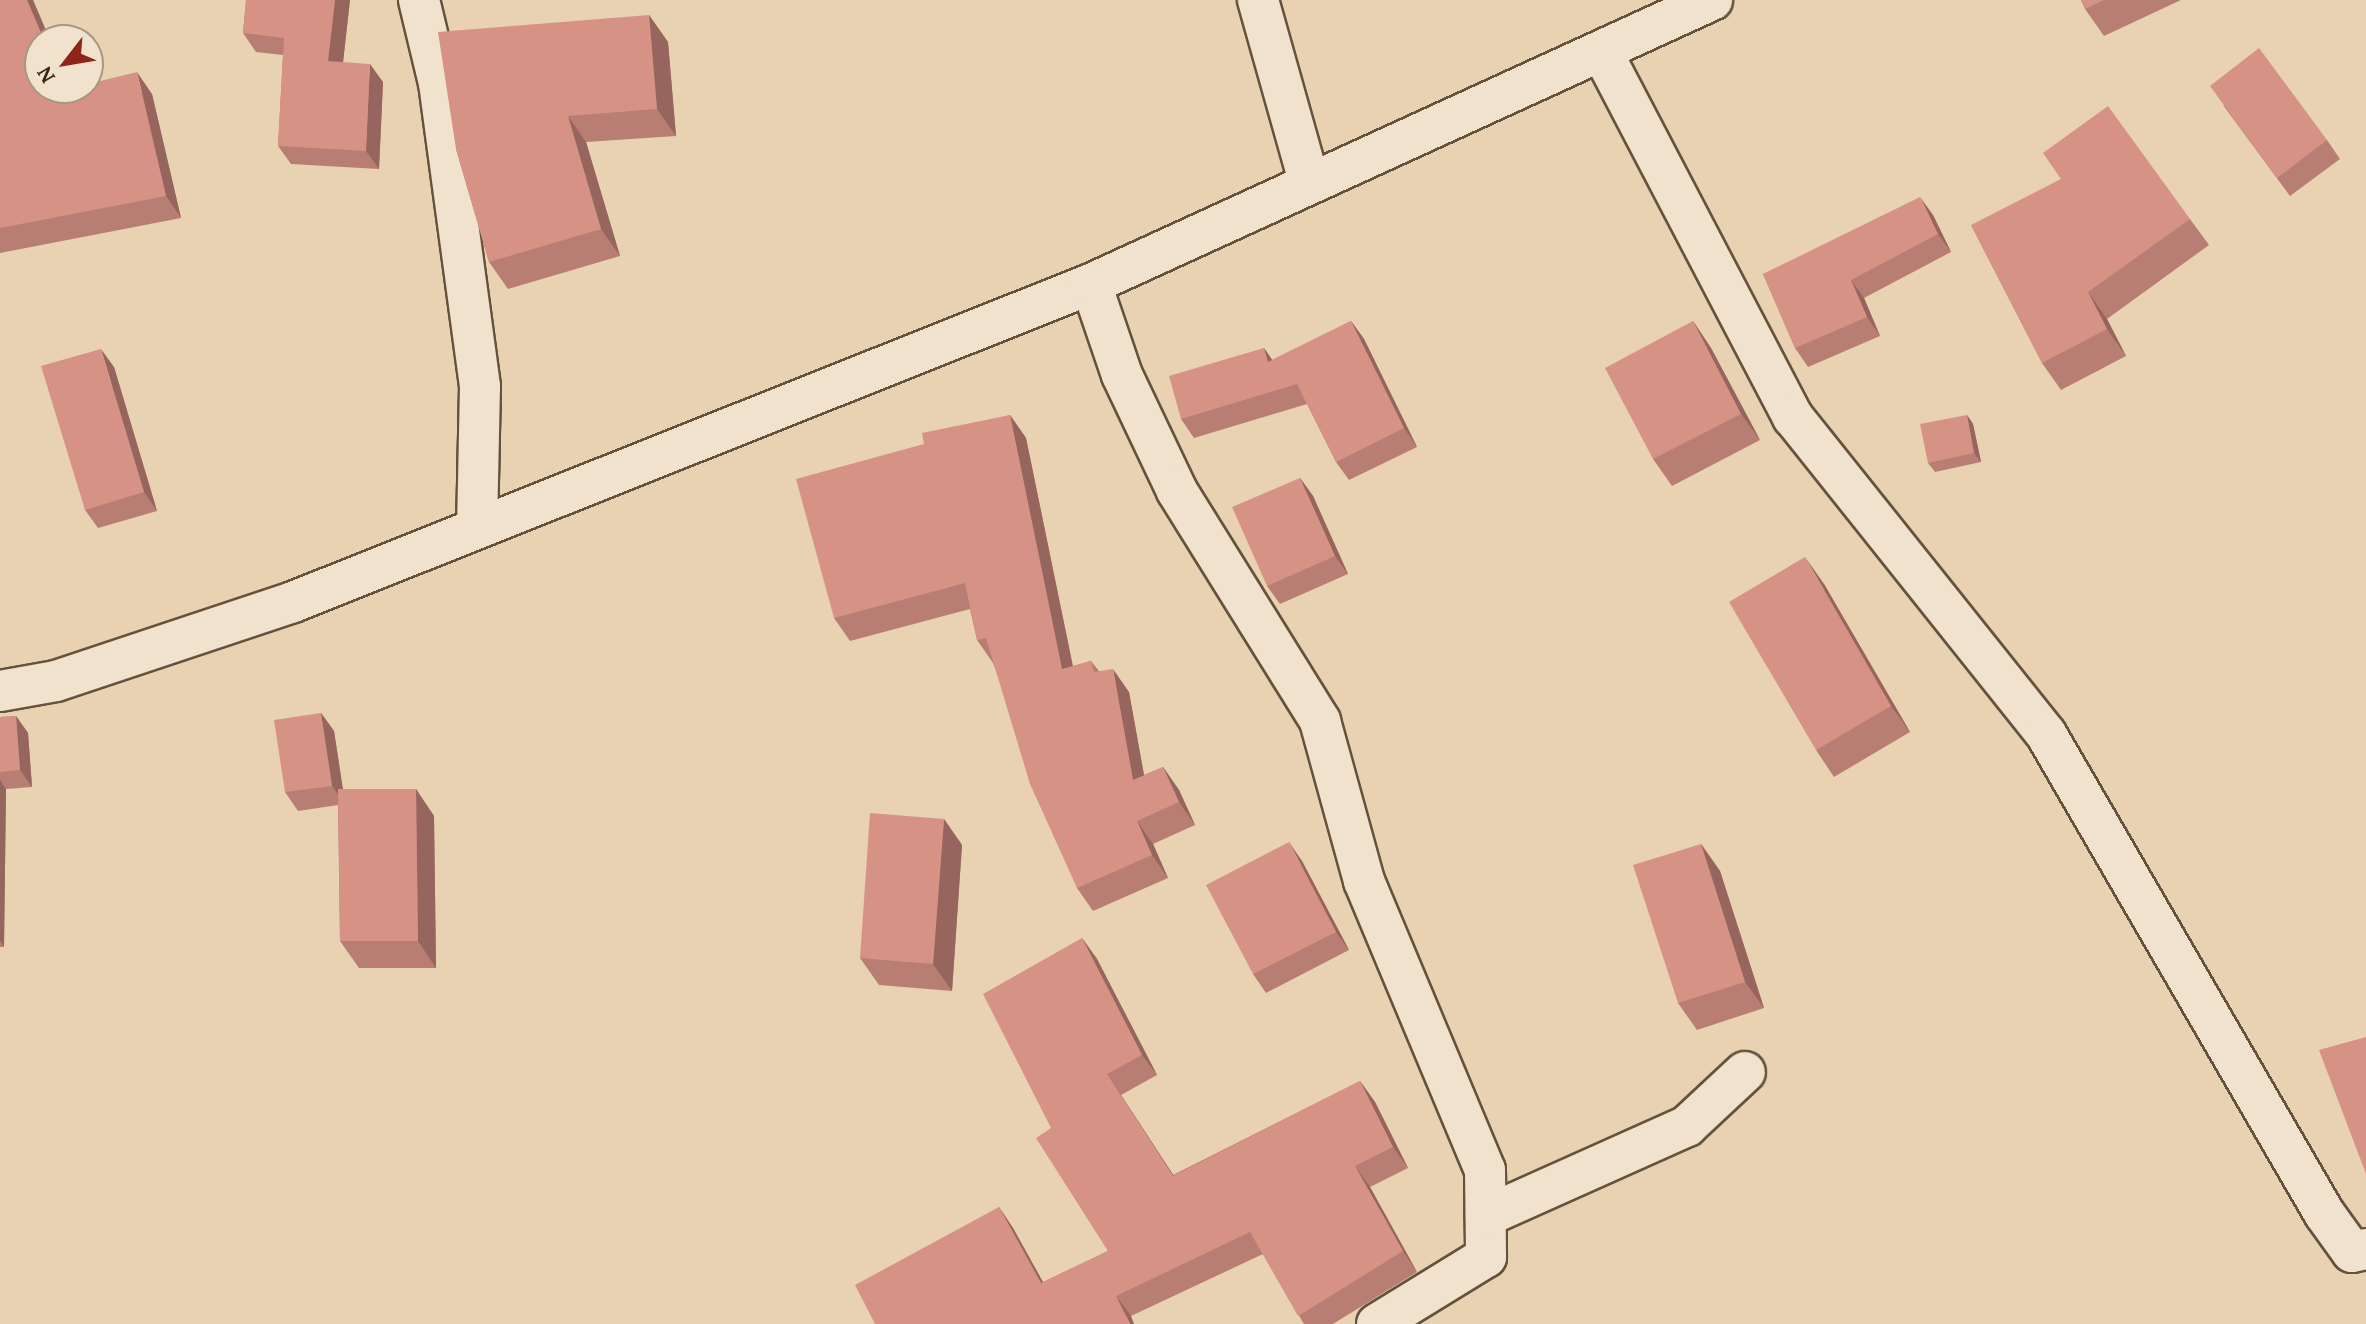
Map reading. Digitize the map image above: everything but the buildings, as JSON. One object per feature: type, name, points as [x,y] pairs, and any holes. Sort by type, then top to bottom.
[{"type":"street","points":[[419,0],[439,83],[480,386],[477,526]]},
{"type":"street","points":[[1258,0],[1309,182]]},
{"type":"street","points":[[0,691],[56,681],[293,602],[477,526],[1091,284],[1309,182],[1603,54],[1712,0]]},
{"type":"street","points":[[1603,54],[1793,417],[2046,734],[2324,1213],[2352,1252],[2366,1249]]},
{"type":"street","points":[[1091,284],[1122,375],[1177,491],[1320,721],[1364,881],[1485,1170],[1486,1257],[1377,1324]]},
{"type":"street","points":[[1486,1216],[1687,1126],[1745,1072]]}]
